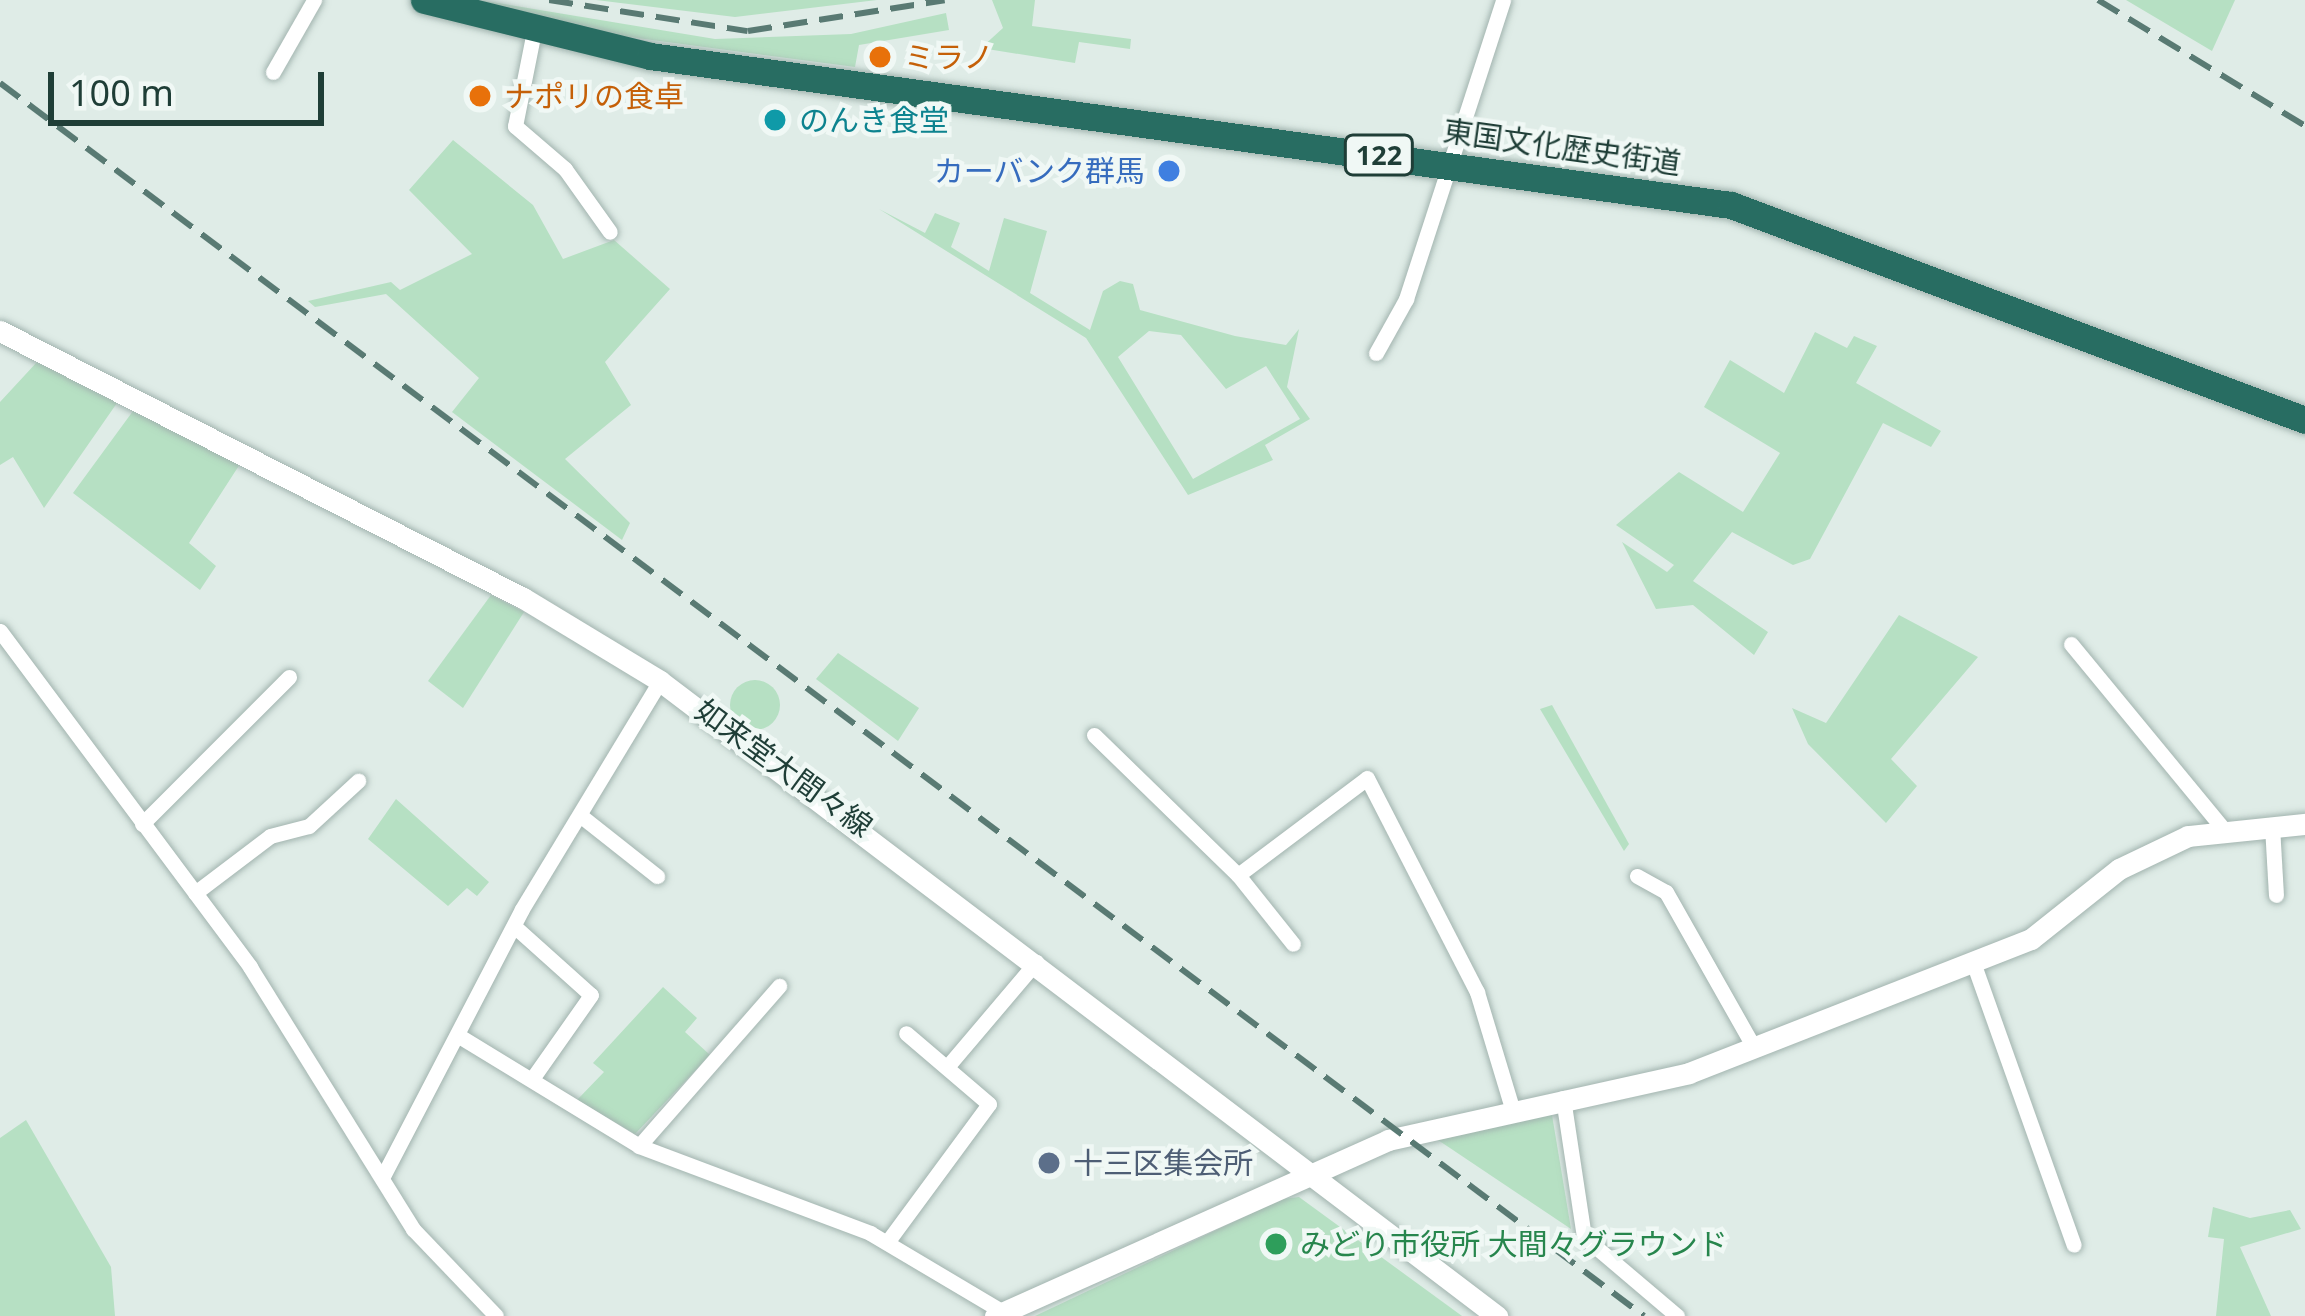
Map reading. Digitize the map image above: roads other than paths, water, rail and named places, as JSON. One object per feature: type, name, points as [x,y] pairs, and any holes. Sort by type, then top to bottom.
[{"type":"highway","name":"東国文化歴史街道","points":[[424,0],[534,31],[1444,164],[1796,224],[2305,421]]},
{"type":"main road","name":"如来堂大間々線","points":[[0,331],[523,598],[660,680],[1496,1316]]},
{"type":"main road","points":[[999,1314],[1308,1174],[1427,1126],[1563,1098],[1755,1048],[1972,962],[2043,933],[2136,859],[2222,827],[2305,824]]},
{"type":"street","points":[[273,72],[314,0]]},
{"type":"street","points":[[1376,352],[1403,308],[1444,164],[1503,0]]},
{"type":"street","points":[[534,31],[515,126],[566,170],[610,232]]},
{"type":"street","points":[[0,631],[195,893],[382,1178],[496,1316]]},
{"type":"street","points":[[2071,644],[2222,827]]},
{"type":"street","points":[[142,824],[289,677]]},
{"type":"street","points":[[382,1178],[514,926],[660,680]]},
{"type":"street","points":[[1094,735],[1238,875],[1293,944]]},
{"type":"street","points":[[1238,875],[1367,778],[1477,992],[1512,1108]]},
{"type":"street","points":[[195,893],[270,836],[309,826],[358,782]]},
{"type":"street","points":[[581,816],[656,876]]},
{"type":"street","points":[[2272,826],[2276,895]]},
{"type":"street","points":[[1637,875],[1666,892],[1755,1048]]},
{"type":"street","points":[[514,926],[591,995],[532,1079]]},
{"type":"street","points":[[947,1066],[1036,962]]},
{"type":"street","points":[[1972,962],[2074,1245]]},
{"type":"street","points":[[639,1146],[779,986]]},
{"type":"street","points":[[888,1241],[988,1109],[947,1066],[906,1033]]},
{"type":"street","points":[[459,1036],[639,1146],[888,1241],[999,1314]]},
{"type":"street","points":[[1563,1098],[1584,1237],[1677,1316]]},
{"type":"railway","points":[[549,0],[748,31],[945,0]]},
{"type":"railway","points":[[2098,0],[2305,126]]},
{"type":"railway","points":[[0,83],[1644,1316]]},
{"type":"place","name":"ミラノ","points":[[880,57]]},
{"type":"place","name":"ナポリの食卓","points":[[480,96]]},
{"type":"place","name":"のんき食堂","points":[[775,120]]},
{"type":"place","name":"カーバンク群馬","points":[[1169,171]]},
{"type":"place","name":"十三区集会所","points":[[1049,1163]]},
{"type":"place","name":"みどり市役所 大間々グラウンド","points":[[1276,1244]]}]
